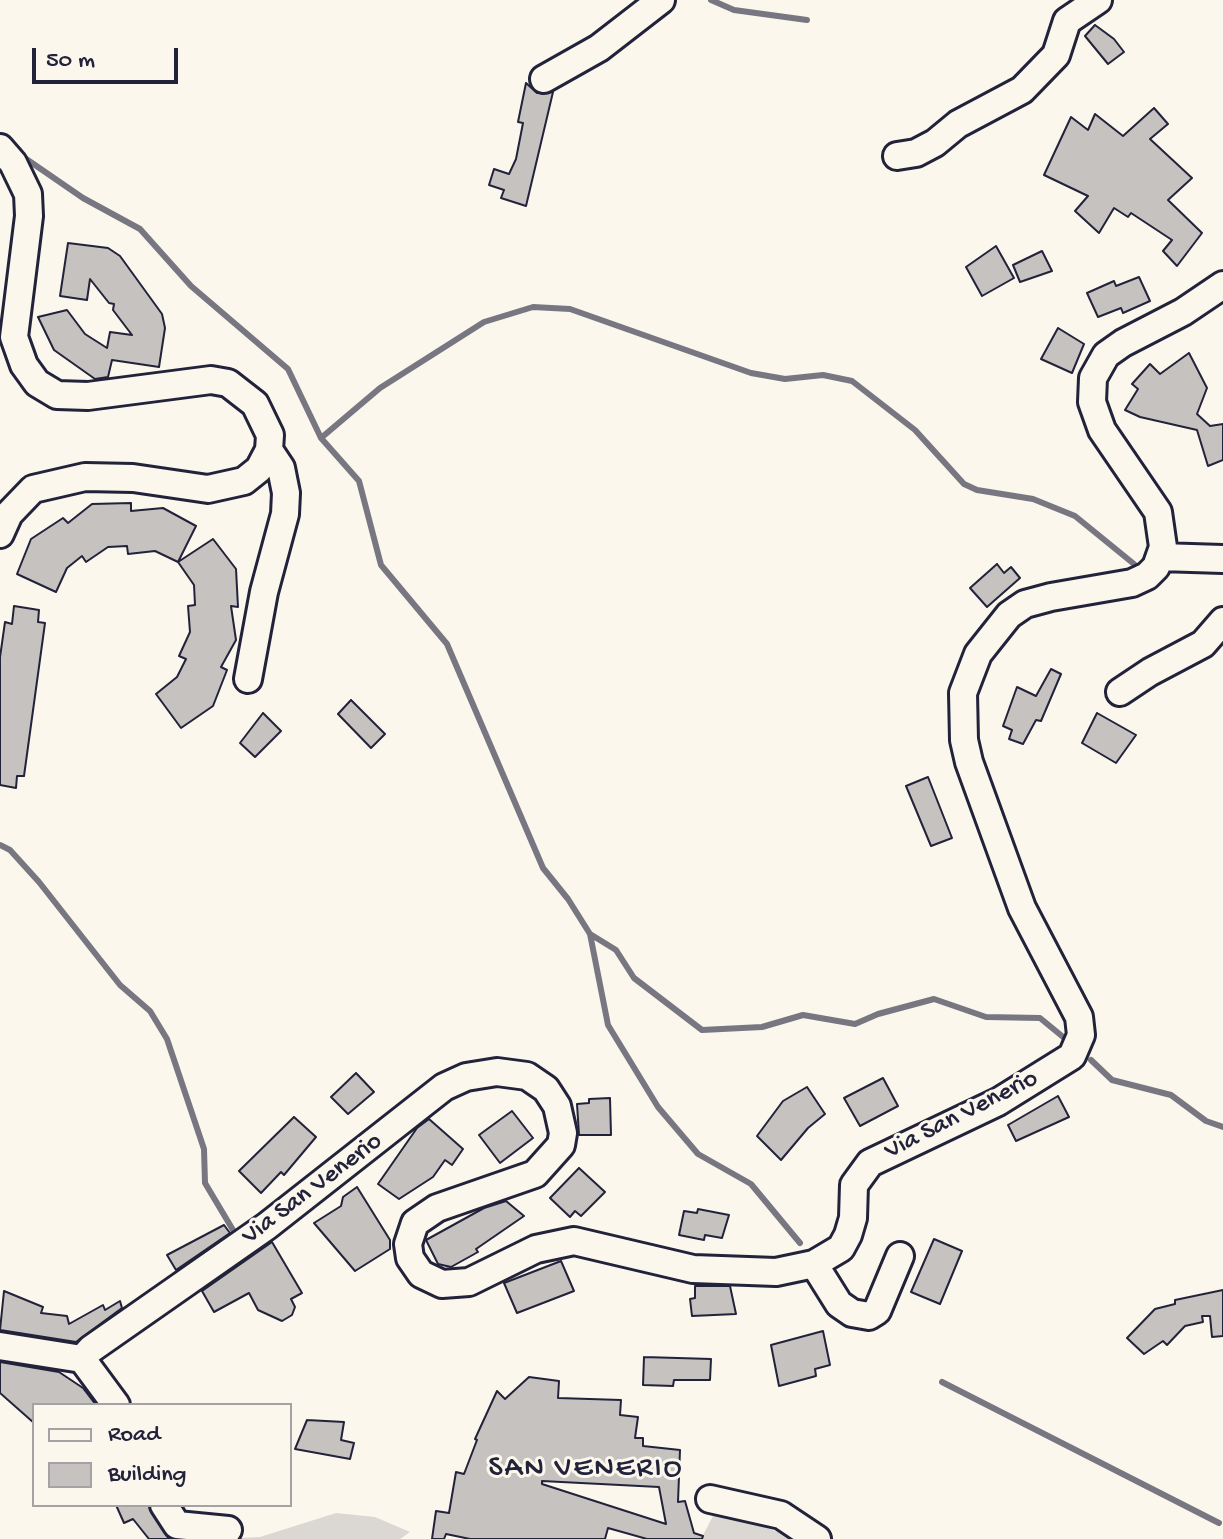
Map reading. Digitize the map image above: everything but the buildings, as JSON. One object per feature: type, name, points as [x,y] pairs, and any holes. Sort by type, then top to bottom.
[{"type":"street","points":[[544,79],[599,48],[661,0]]},
{"type":"street","points":[[897,156],[916,153],[935,143],[958,124],[1022,90],[1056,55],[1067,21],[1098,0]]},
{"type":"street","points":[[0,148],[13,163],[28,194],[29,216],[14,337],[24,365],[37,383],[57,395],[88,396],[211,380],[228,383],[255,404],[270,435],[269,450],[259,469],[244,481],[220,488],[192,489],[133,478],[85,477],[33,489],[9,514],[0,534]]},
{"type":"street","points":[[1223,285],[1183,312],[1106,355],[1093,378],[1092,402],[1102,430],[1158,512],[1163,528],[1160,557],[1223,559]]},
{"type":"street","points":[[248,679],[264,592],[285,514],[281,468],[269,450]]},
{"type":"street","name":"Via San Venerio","points":[[82,1359],[287,1211],[444,1087],[480,1074],[527,1076],[546,1089],[561,1119],[561,1145],[535,1174],[422,1215],[415,1223],[408,1244],[414,1266],[427,1278],[442,1284],[469,1282],[536,1249],[574,1241],[693,1269],[776,1272],[814,1264],[841,1248],[853,1218],[854,1185],[870,1163],[893,1149],[998,1102],[1072,1056],[1078,1046],[1081,1026],[1074,1003],[1041,949],[1022,908],[969,762],[961,716],[963,693],[978,654],[1009,615],[1025,604],[1051,597],[1132,583],[1147,576],[1160,557]]},
{"type":"street","points":[[1120,692],[1203,644],[1223,621]]},
{"type":"street","points":[[814,1264],[839,1304],[852,1313],[869,1316],[877,1311],[900,1256]]},
{"type":"street","points":[[0,1346],[82,1359],[115,1403]]},
{"type":"street","points":[[710,1499],[781,1515],[817,1539]]},
{"type":"street","points":[[165,1507],[177,1525],[228,1530]]},
{"type":"shaded area","points":[[715,1512],[742,1519],[797,1539],[701,1539]]},
{"type":"shaded area","points":[[336,1513],[375,1517],[410,1532],[400,1539],[220,1539],[260,1537]]},
{"type":"waterway","points":[[711,0],[734,10],[807,20]]},
{"type":"waterway","points":[[19,154],[83,198],[140,229],[191,286],[288,369],[321,438],[359,481],[381,565],[447,644],[543,868],[590,934],[608,1025],[658,1107],[698,1154],[751,1184],[800,1243]]},
{"type":"waterway","points":[[321,438],[380,388],[484,322],[533,307],[570,309],[751,373],[785,379],[823,375],[852,381],[915,430],[964,484],[977,490],[1033,499],[1075,516],[1134,564]]},
{"type":"waterway","points":[[0,845],[10,850],[39,882],[120,985],[150,1011],[167,1039],[204,1149],[205,1183],[233,1230]]},
{"type":"waterway","points":[[590,934],[616,950],[634,978],[702,1030],[762,1027],[803,1015],[855,1024],[878,1014],[934,999],[986,1017],[1040,1018],[1068,1041]]},
{"type":"waterway","points":[[1091,1060],[1112,1080],[1171,1095],[1206,1121],[1223,1127]]},
{"type":"waterway","points":[[942,1382],[1219,1523]]},
{"type":"district","name":"SAN VENERIO","points":[[586,1470]]}]
